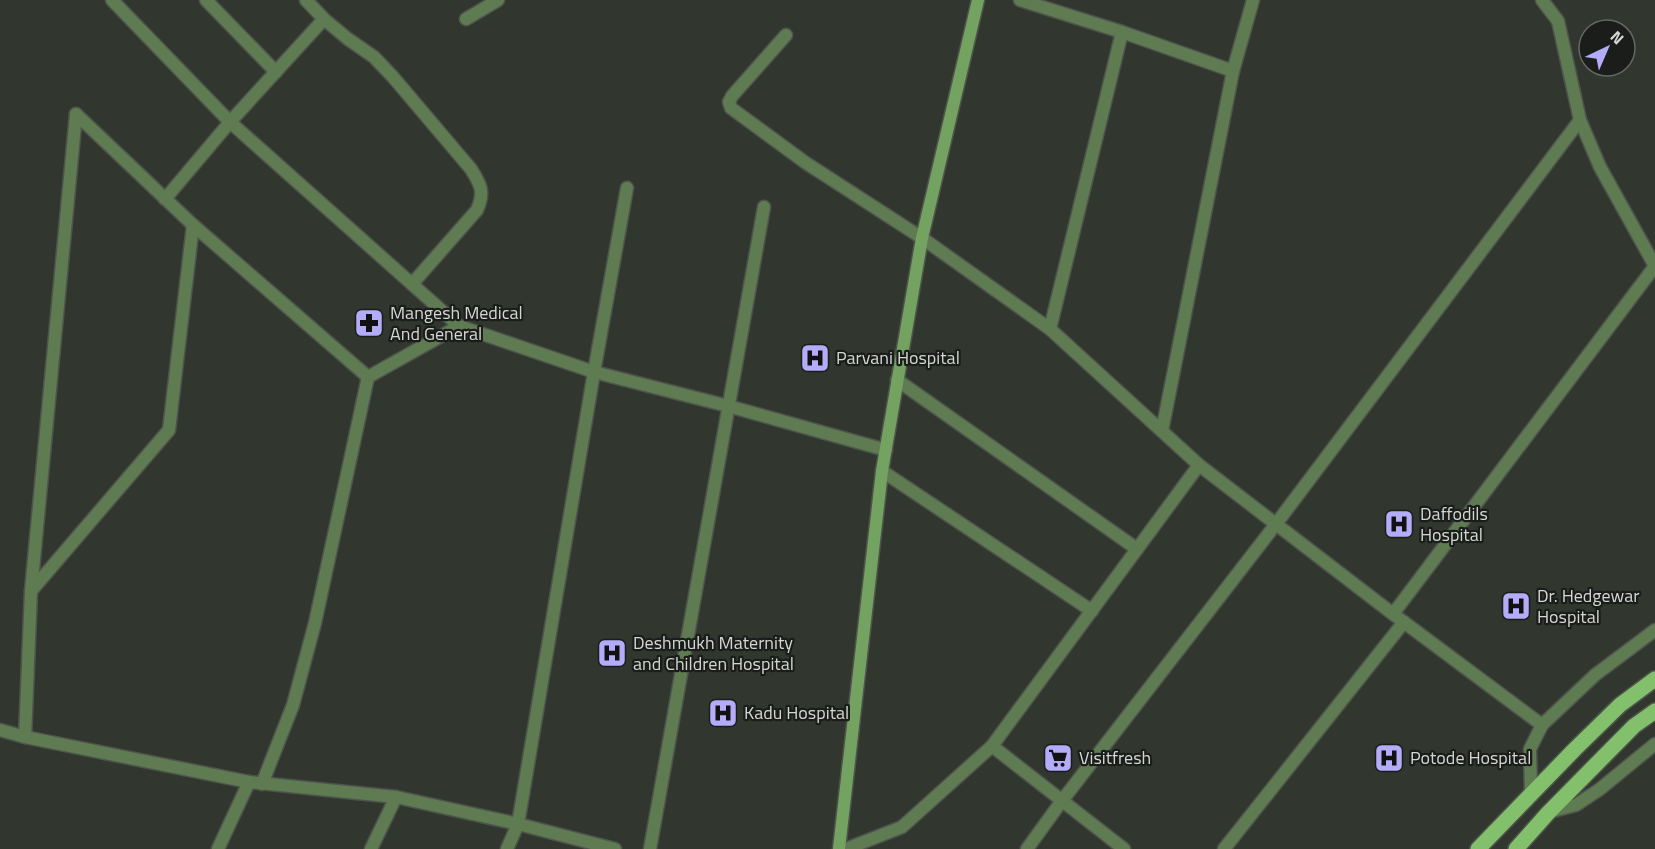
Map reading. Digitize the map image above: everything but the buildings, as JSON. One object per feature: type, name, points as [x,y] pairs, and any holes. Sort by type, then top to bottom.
[{"type":"main road","points":[[839,849],[882,471],[922,238],[978,0]]},
{"type":"main road","points":[[1478,849],[1620,705],[1655,679]]},
{"type":"main road","points":[[1516,849],[1548,813],[1635,726],[1655,711]]},
{"type":"street","points":[[112,0],[230,122],[459,326],[594,372],[886,450]]},
{"type":"street","points":[[206,0],[276,72]]},
{"type":"street","points":[[306,0],[324,19],[374,57],[393,77],[471,169],[481,185],[481,199],[477,210],[412,284]]},
{"type":"street","points":[[466,19],[498,0]]},
{"type":"street","points":[[1020,0],[1122,32],[1233,71]]},
{"type":"street","points":[[1162,431],[1233,71],[1253,0]]},
{"type":"street","points":[[1393,614],[1655,266],[1600,167],[1580,120],[1558,21],[1542,0]]},
{"type":"street","points":[[165,199],[230,122],[324,19]]},
{"type":"street","points":[[1050,329],[1122,32]]},
{"type":"street","points":[[786,35],[732,96],[729,102],[731,108],[806,163],[922,238],[1050,329],[1199,465],[1542,725]]},
{"type":"street","points":[[25,737],[31,591],[76,114],[193,225],[369,377]]},
{"type":"street","points":[[1027,849],[1276,524],[1580,120]]},
{"type":"street","points":[[507,849],[518,824],[627,188]]},
{"type":"street","points":[[650,849],[764,207]]},
{"type":"street","points":[[31,591],[169,430],[193,225]]},
{"type":"street","points":[[262,784],[293,705],[315,623],[369,377],[459,326]]},
{"type":"street","points":[[897,380],[1137,549]]},
{"type":"street","points":[[846,849],[902,827],[992,746],[1199,465]]},
{"type":"street","points":[[882,471],[1092,611]]},
{"type":"street","points":[[1224,849],[1404,622]]},
{"type":"street","points":[[1530,794],[1530,749],[1542,725],[1595,675],[1655,630]]},
{"type":"street","points":[[0,730],[249,782],[396,797],[518,824],[615,849]]},
{"type":"street","points":[[1548,813],[1576,805],[1600,789],[1655,744]]},
{"type":"street","points":[[992,746],[1124,849]]},
{"type":"street","points":[[218,849],[249,782]]},
{"type":"street","points":[[371,849],[396,797]]},
{"type":"place","name":"Mangesh Medical And General","points":[[369,323]]},
{"type":"place","name":"Parvani Hospital","points":[[815,358]]},
{"type":"place","name":"Daffodils Hospital","points":[[1399,524]]},
{"type":"place","name":"Dr. Hedgewar Hospital","points":[[1516,606]]},
{"type":"place","name":"Deshmukh Maternity and Children Hospital","points":[[612,653]]},
{"type":"place","name":"Kadu Hospital","points":[[723,713]]},
{"type":"place","name":"Visitfresh","points":[[1058,758]]},
{"type":"place","name":"Potode Hospital","points":[[1389,758]]}]
